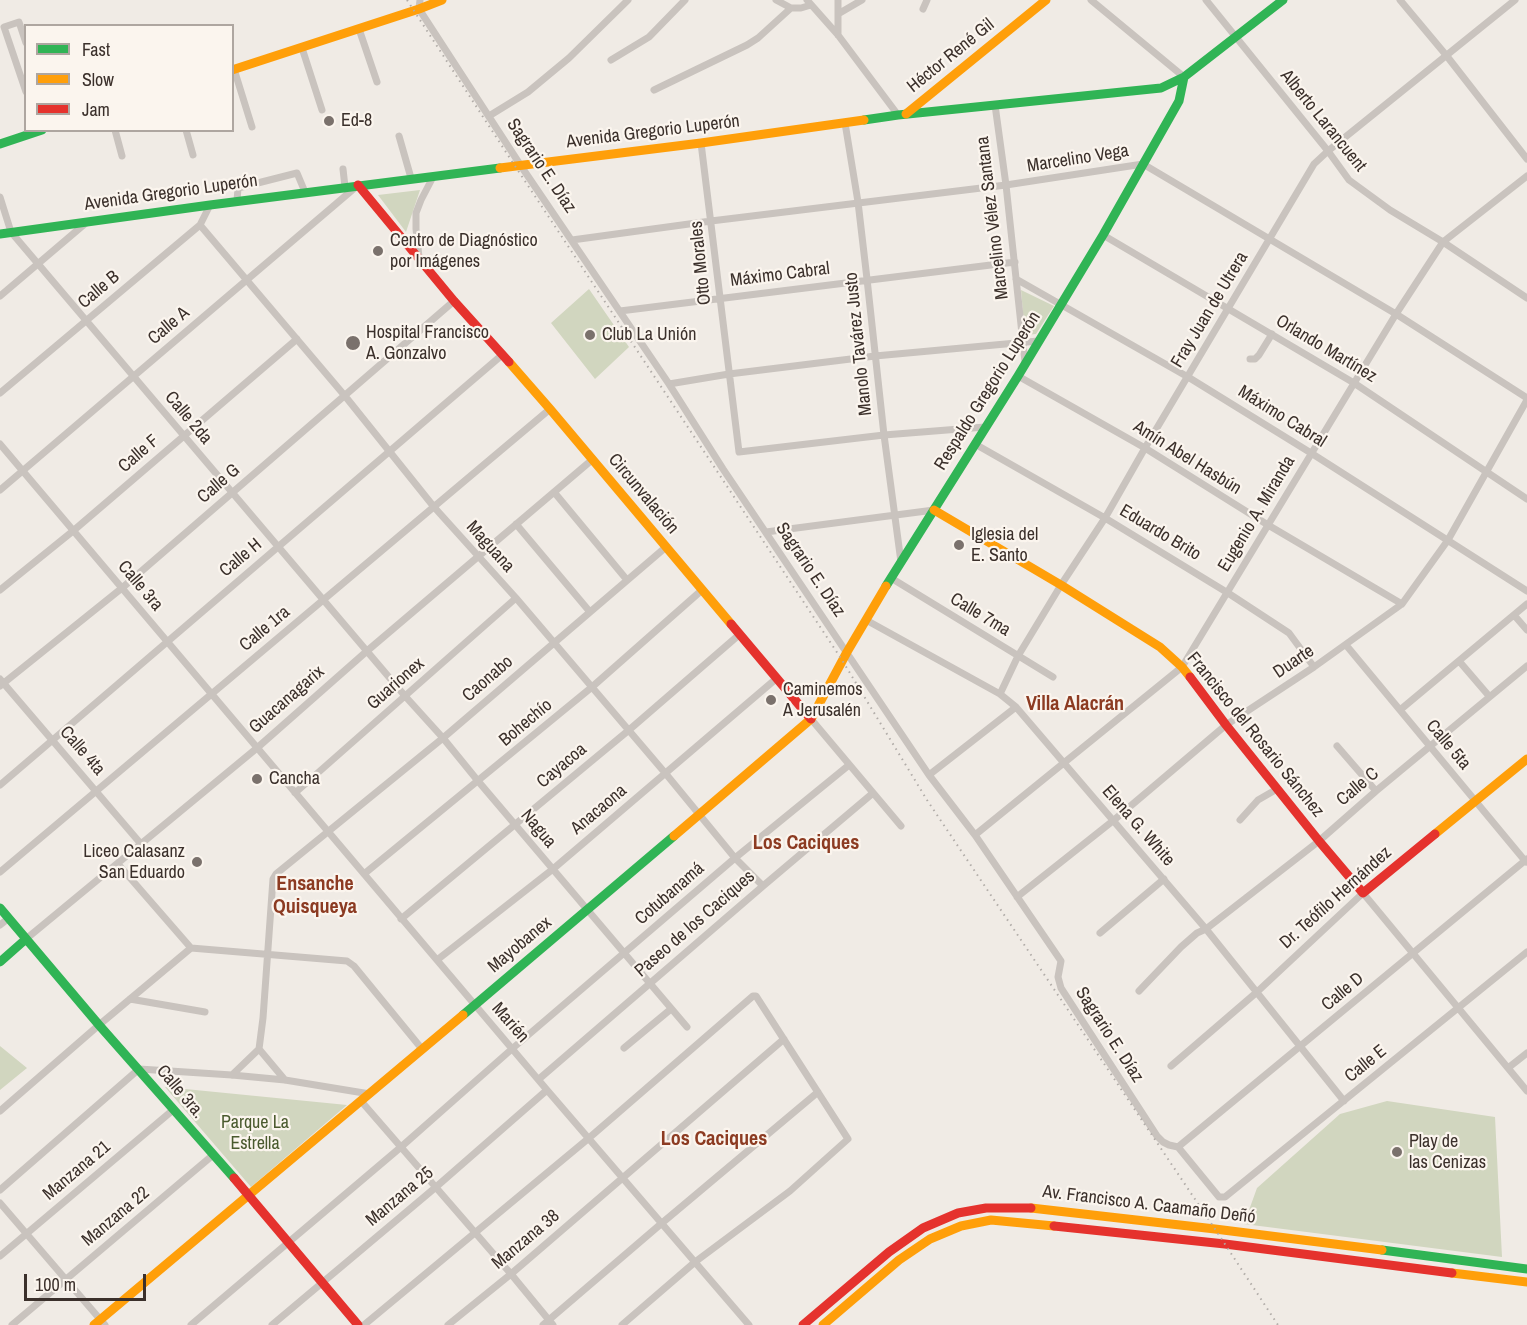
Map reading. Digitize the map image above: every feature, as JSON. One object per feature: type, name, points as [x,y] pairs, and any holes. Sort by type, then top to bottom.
[{"type":"main road","points":[[234,69],[359,29],[420,4],[442,0]]},
{"type":"main road","name":"Héctor René Gil","points":[[901,115],[1046,0]]},
{"type":"main road","name":"Avenida Gregorio Luperón","points":[[0,234],[901,115],[1161,88],[1184,78],[1283,0]]},
{"type":"main road","name":"Respaldo Gregorio Luperón","points":[[811,718],[891,578],[1018,376],[1102,235],[1179,101],[1184,78]]},
{"type":"main road","points":[[0,144],[36,132]]},
{"type":"main road","name":"Circunvalación","points":[[358,185],[454,302],[550,409],[811,718]]},
{"type":"main road","name":"Francisco del Rosario Sánchez","points":[[934,510],[1160,647],[1182,667],[1277,789],[1363,893]]},
{"type":"main road","name":"Mayobanex","points":[[100,1323],[811,718]]},
{"type":"main road","name":"Dr. Teófilo Hernández","points":[[1363,893],[1527,759]]},
{"type":"main road","name":"Calle 3ra.","points":[[0,908],[99,1025],[249,1195],[358,1325]]},
{"type":"main road","name":"Guacanagarix","points":[[0,962],[26,939]]},
{"type":"main road","name":"Av. Francisco A. Caamaño Deñó","points":[[803,1325],[889,1252],[923,1228],[958,1213],[986,1208],[1022,1207],[1527,1269]]},
{"type":"main road","name":"Av. Francisco A. Caamaño Deñó","points":[[823,1325],[898,1260],[930,1239],[961,1226],[991,1220],[1225,1244],[1527,1282]]},
{"type":"street","points":[[489,116],[528,92],[553,72],[628,0]]},
{"type":"street","points":[[611,60],[649,37],[685,0]]},
{"type":"street","points":[[776,0],[791,8],[801,8],[809,3],[838,35],[901,115]]},
{"type":"street","points":[[838,0],[838,35]]},
{"type":"street","points":[[838,14],[862,0]]},
{"type":"street","points":[[923,9],[927,0]]},
{"type":"street","points":[[1091,0],[1184,78]]},
{"type":"street","name":"Alberto Larancuent","points":[[1206,0],[1349,180],[1390,210],[1527,298]]},
{"type":"street","points":[[1400,0],[1527,159]]},
{"type":"street","name":"Fray Juan de Utrera","points":[[1000,694],[1018,656],[1105,518],[1144,448],[1314,164],[1515,0]]},
{"type":"street","name":"Sagrario E. Díaz","points":[[420,4],[489,116],[669,384],[723,469],[929,775],[975,835],[1061,961],[1058,977],[1061,988],[1157,1136],[1162,1142],[1178,1147],[1219,1197],[1223,1198]]},
{"type":"street","points":[[654,90],[747,45],[791,8]]},
{"type":"street","points":[[24,37],[19,22],[4,27],[24,86]]},
{"type":"street","points":[[359,29],[377,82]]},
{"type":"street","points":[[302,48],[322,110]]},
{"type":"street","points":[[234,72],[252,127]]},
{"type":"street","name":"Marcelino Vélez Santana","points":[[995,105],[1025,362]]},
{"type":"street","name":"Manolo Tavárez Justo","points":[[845,123],[858,202],[884,435],[901,562]]},
{"type":"street","points":[[116,132],[122,156]]},
{"type":"street","points":[[187,132],[194,155]]},
{"type":"street","points":[[399,136],[411,178]]},
{"type":"street","name":"Otto Morales","points":[[701,143],[739,452],[884,435]]},
{"type":"street","name":"Marcelino Vega","points":[[572,240],[1006,185],[1143,164],[1396,314],[1527,399]]},
{"type":"street","points":[[343,169],[345,187]]},
{"type":"street","points":[[237,201],[238,188],[297,173],[305,192]]},
{"type":"street","name":"Eugenio A. Miranda","points":[[975,835],[1182,667],[1396,314],[1443,242],[1527,176]]},
{"type":"street","points":[[419,260],[416,213],[433,177]]},
{"type":"street","name":"Calle A","points":[[0,490],[358,185]]},
{"type":"street","name":"Calle 2da","points":[[0,197],[11,232],[367,651]]},
{"type":"street","name":"Calle B","points":[[0,393],[200,225],[210,205]]},
{"type":"street","points":[[0,296],[88,221]]},
{"type":"street","name":"Maguana","points":[[200,225],[345,396],[434,507],[516,598],[735,858],[763,886]]},
{"type":"street","name":"Orlando Martínez","points":[[1102,235],[1354,383],[1527,499]]},
{"type":"street","name":"Máximo Cabral","points":[[620,311],[1015,262]]},
{"type":"street","name":"Máximo Cabral","points":[[1016,279],[1188,377],[1527,591]]},
{"type":"street","name":"Calle G","points":[[1,683],[122,588],[454,302]]},
{"type":"street","points":[[1250,359],[1260,355],[1272,334]]},
{"type":"street","name":"Calle F","points":[[0,590],[73,531],[297,339]]},
{"type":"street","points":[[669,384],[729,374],[875,356],[1038,341]]},
{"type":"street","name":"Calle H","points":[[0,785],[502,355]]},
{"type":"street","name":"Amín Abel Hasbún","points":[[1018,376],[1144,448],[1402,604]]},
{"type":"street","name":"Duarte","points":[[1017,897],[1226,725],[1314,668],[1402,604],[1448,540],[1527,399]]},
{"type":"street","name":"Calle 1ra","points":[[0,872],[550,409]]},
{"type":"street","points":[[884,435],[985,427]]},
{"type":"street","name":"Calle 3ra","points":[[0,444],[257,748]]},
{"type":"street","name":"Eduardo Brito","points":[[975,444],[1228,592],[1289,633],[1314,668]]},
{"type":"street","name":"Guacanagarix","points":[[26,939],[257,748],[592,459]]},
{"type":"street","points":[[554,492],[627,580]]},
{"type":"street","points":[[766,532],[934,510]]},
{"type":"street","points":[[516,524],[590,612]]},
{"type":"street","name":"Caonabo","points":[[259,1048],[273,879],[281,869],[443,738],[666,547]]},
{"type":"street","name":"Calle 7ma","points":[[891,578],[1053,677]]},
{"type":"street","name":"Bohechío","points":[[364,874],[592,687],[702,590]]},
{"type":"street","name":"Guarionex","points":[[295,793],[516,598]]},
{"type":"street","points":[[1400,710],[1527,604]]},
{"type":"street","points":[[1514,615],[1527,630]]},
{"type":"street","name":"Elena G. White","points":[[866,620],[1000,694],[1016,707],[1206,929],[1344,1101]]},
{"type":"street","name":"Cayacoa","points":[[401,919],[629,730],[740,634]]},
{"type":"street","name":"Calle 5ta","points":[[1346,645],[1526,861]]},
{"type":"street","name":"Nagua","points":[[367,651],[687,1027]]},
{"type":"street","points":[[1459,661],[1489,696]]},
{"type":"street","name":"Calle C","points":[[1139,991],[1181,946],[1319,841],[1527,666]]},
{"type":"street","name":"Anacaona","points":[[437,960],[553,869],[777,678]]},
{"type":"street","name":"Calle 4ta","points":[[1,683],[141,844]]},
{"type":"street","points":[[929,775],[1016,707]]},
{"type":"street","name":"Circunvalación","points":[[811,718],[901,826]]},
{"type":"street","points":[[1337,746],[1376,791]]},
{"type":"street","name":"Marién","points":[[257,748],[749,1325]]},
{"type":"street","name":"Cotubanamá","points":[[191,1325],[735,858],[849,765]]},
{"type":"street","points":[[1240,820],[1258,800],[1277,789]]},
{"type":"street","name":"Paseo de los Caciques","points":[[538,1079],[873,793]]},
{"type":"street","name":"Calle D","points":[[1178,1147],[1526,861]]},
{"type":"street","points":[[118,864],[192,948],[348,962],[354,966],[423,1049]]},
{"type":"street","points":[[1100,933],[1164,879]]},
{"type":"street","name":"Francisco del Rosario Sánchez","points":[[1363,893],[1527,1090]]},
{"type":"street","name":"Dr. Teófilo Hernández","points":[[1171,1066],[1257,992],[1363,893]]},
{"type":"street","points":[[0,925],[9,918]]},
{"type":"street","points":[[0,1111],[192,948]]},
{"type":"street","name":"Calle E","points":[[1223,1198],[1527,952]]},
{"type":"street","points":[[364,1325],[589,1138],[753,996],[758,998],[848,1137],[847,1141],[790,1191],[695,1262],[622,1325]]},
{"type":"street","points":[[130,999],[205,1012]]},
{"type":"street","points":[[624,1048],[671,1009]]},
{"type":"street","name":"Manzana 38","points":[[448,1325],[511,1274],[784,1039]]},
{"type":"street","points":[[232,1074],[259,1048],[285,1080]]},
{"type":"street","points":[[1508,1068],[1527,1053]]},
{"type":"street","points":[[0,1190],[139,1069],[232,1074],[370,1094]]},
{"type":"street","name":"Manzana 25","points":[[272,1325],[547,1090]]},
{"type":"street","points":[[361,1101],[511,1274],[549,1323],[662,1223],[818,1092]]},
{"type":"street","name":"Manzana 21","points":[[0,1256],[173,1110]]},
{"type":"street","name":"Manzana 22","points":[[12,1325],[213,1155]]},
{"type":"street","points":[[0,1203],[100,1323]]},
{"type":"green space","points":[[420,190],[406,232],[378,195]]},
{"type":"green space","name":"Club La Unión","points":[[589,289],[629,347],[595,379],[551,323]]},
{"type":"green space","points":[[1021,290],[1054,306],[1036,334],[1025,335]]},
{"type":"green space","points":[[0,1046],[27,1068],[0,1090]]},
{"type":"green space","name":"Parque La Estrella","points":[[165,1087],[347,1105],[251,1187]]},
{"type":"green space","name":"Play de las Cenizas","points":[[1387,1101],[1495,1117],[1502,1257],[1244,1224],[1257,1188],[1340,1114]]},
{"type":"railway","points":[[407,0],[842,660],[927,800],[1278,1325]]},
{"type":"traffic: fast","points":[[864,120],[1161,88],[1184,77],[1283,0]]},
{"type":"traffic: fast","points":[[886,586],[1018,376],[1103,235],[1179,101],[1184,77]]},
{"type":"traffic: fast","points":[[0,144],[36,132]]},
{"type":"traffic: fast","points":[[0,234],[500,168]]},
{"type":"traffic: fast","points":[[463,1015],[674,836]]},
{"type":"traffic: fast","points":[[0,908],[99,1025],[234,1178]]},
{"type":"traffic: fast","points":[[0,962],[26,939]]},
{"type":"traffic: fast","points":[[1382,1250],[1527,1269]]},
{"type":"traffic: slow","points":[[234,69],[442,0]]},
{"type":"traffic: slow","points":[[906,114],[1046,0]]},
{"type":"traffic: slow","points":[[500,168],[864,120]]},
{"type":"traffic: slow","points":[[509,362],[731,624]]},
{"type":"traffic: slow","points":[[934,510],[1160,647],[1190,677]]},
{"type":"traffic: slow","points":[[674,836],[811,719],[886,586]]},
{"type":"traffic: slow","points":[[1435,834],[1527,759]]},
{"type":"traffic: slow","points":[[94,1325],[463,1015]]},
{"type":"traffic: slow","points":[[1031,1208],[1382,1250]]},
{"type":"traffic: slow","points":[[823,1325],[899,1260],[930,1239],[961,1226],[991,1220],[1054,1226]]},
{"type":"traffic: slow","points":[[1452,1273],[1527,1282]]},
{"type":"traffic: jam","points":[[358,185],[454,301],[509,362]]},
{"type":"traffic: jam","points":[[731,624],[811,719]]},
{"type":"traffic: jam","points":[[1190,677],[1226,725],[1363,893],[1435,834]]},
{"type":"traffic: jam","points":[[234,1178],[358,1325]]},
{"type":"traffic: jam","points":[[803,1325],[889,1252],[923,1228],[958,1213],[986,1208],[1031,1208]]},
{"type":"traffic: jam","points":[[1054,1226],[1225,1244],[1452,1273]]},
{"type":"place","name":"Ed-8","points":[[329,121]]},
{"type":"place","name":"Centro de Diagnóstico por Imágenes","points":[[378,251]]},
{"type":"place","name":"Club La Unión","points":[[590,335]]},
{"type":"place","name":"Hospital Francisco A. Gonzalvo","points":[[353,343]]},
{"type":"place","name":"Iglesia del E. Santo","points":[[959,545]]},
{"type":"place","name":"Caminemos A Jerusalén","points":[[771,700]]},
{"type":"place","name":"Cancha","points":[[257,779]]},
{"type":"place","name":"Liceo Calasanz San Eduardo","points":[[197,862]]},
{"type":"place","name":"Play de las Cenizas","points":[[1397,1152]]},
{"type":"district","name":"Villa Alacrán","points":[[1075,705]]},
{"type":"district","name":"Los Caciques","points":[[806,844]]},
{"type":"district","name":"Ensanche Quisqueya","points":[[315,896]]},
{"type":"district","name":"Los Caciques","points":[[714,1140]]}]
